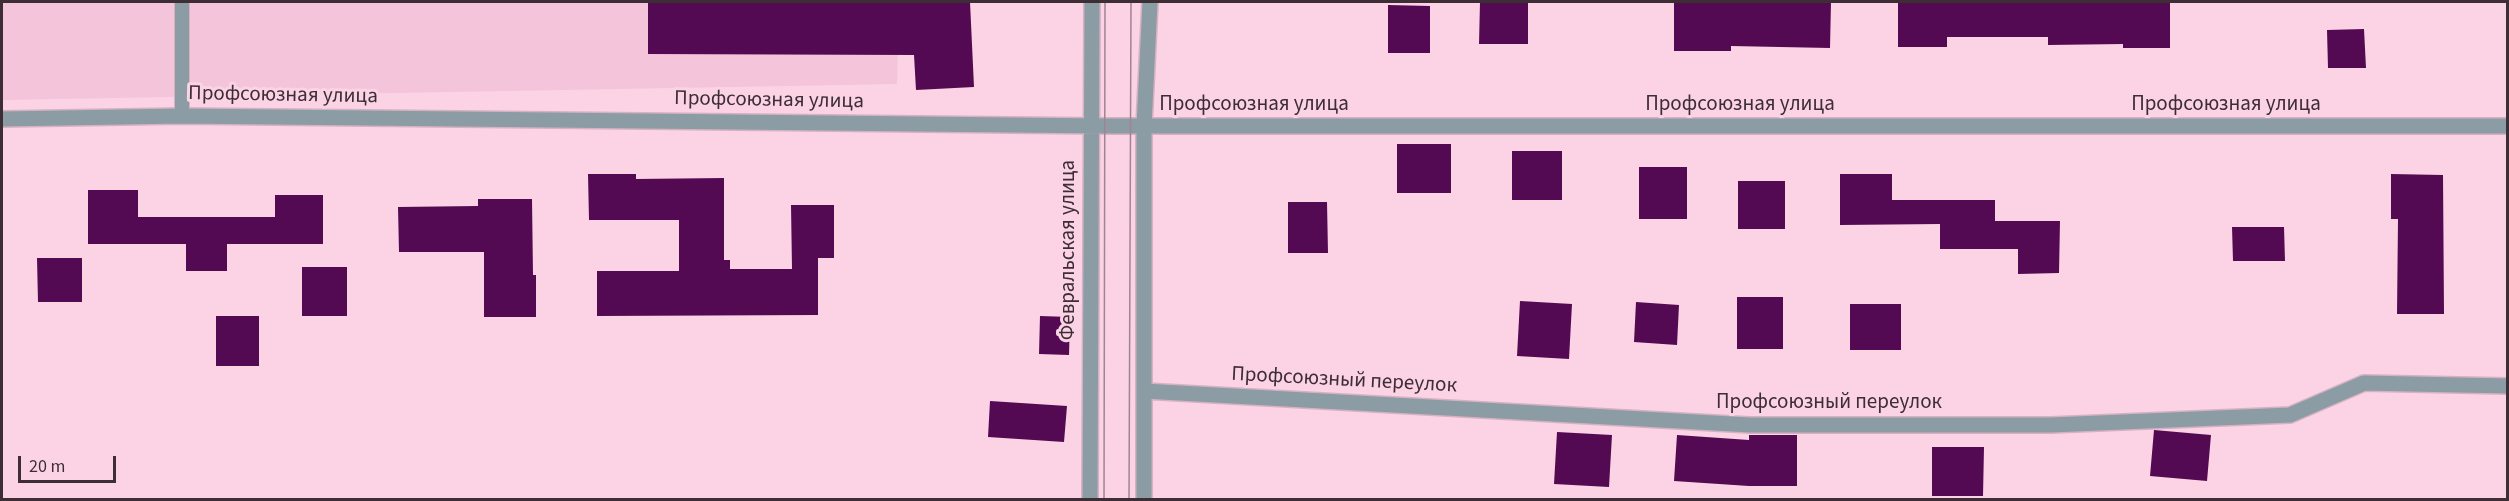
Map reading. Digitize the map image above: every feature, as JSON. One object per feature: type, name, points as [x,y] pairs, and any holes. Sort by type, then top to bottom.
[{"type":"street","name":"Февральская улица","points":[[1090,500],[1092,2]]},
{"type":"street","points":[[1144,500],[1144,126],[1150,2]]},
{"type":"street","name":"Профсоюзная улица","points":[[2,119],[182,116],[1144,126],[2508,126]]},
{"type":"street","name":"Профсоюзный переулок","points":[[1144,391],[1750,425],[2051,425],[2290,415],[2364,383],[2508,386]]},
{"type":"lane","points":[[182,2],[182,116]]},
{"type":"shaded area","points":[[2,2],[899,2],[897,84],[2,100]]},
{"type":"building","points":[[648,2],[970,2],[974,87],[916,90],[914,55],[648,54]]},
{"type":"building","points":[[1480,2],[1528,2],[1528,44],[1479,44]]},
{"type":"building","points":[[1674,2],[1831,2],[1830,48],[1731,46],[1731,51],[1674,51]]},
{"type":"building","points":[[1898,2],[2170,2],[2170,48],[2123,48],[2123,44],[2048,45],[2048,37],[1947,37],[1947,47],[1898,47]]},
{"type":"building","points":[[1388,5],[1430,6],[1430,53],[1388,53]]},
{"type":"building","points":[[2364,29],[2366,68],[2328,68],[2327,30]]},
{"type":"building","points":[[1397,144],[1451,144],[1451,193],[1397,193]]},
{"type":"building","points":[[1512,151],[1562,151],[1562,200],[1512,200]]},
{"type":"building","points":[[1639,167],[1687,167],[1687,219],[1639,219]]},
{"type":"building","points":[[588,174],[636,174],[636,179],[724,178],[724,260],[730,260],[730,269],[792,269],[791,205],[834,205],[834,258],[818,258],[818,315],[597,316],[597,271],[679,271],[679,220],[589,220]]},
{"type":"building","points":[[1840,174],[1892,174],[1892,200],[1995,200],[1995,221],[2060,221],[2059,273],[2018,274],[2018,249],[1940,249],[1940,224],[1840,225]]},
{"type":"building","points":[[2391,174],[2443,175],[2444,314],[2397,314],[2398,219],[2391,219]]},
{"type":"building","points":[[1738,181],[1785,181],[1785,229],[1738,229]]},
{"type":"building","points":[[88,190],[138,190],[138,217],[275,217],[275,195],[323,195],[323,244],[227,244],[227,271],[186,271],[186,244],[88,244]]},
{"type":"building","points":[[478,199],[532,199],[536,317],[484,317],[484,252],[399,252],[398,207],[478,206]]},
{"type":"building","points":[[1288,202],[1327,202],[1328,253],[1288,253]]},
{"type":"building","points":[[2232,227],[2284,227],[2285,261],[2233,261]]},
{"type":"building","points":[[37,258],[82,258],[82,302],[38,302]]},
{"type":"building","points":[[302,267],[347,267],[347,316],[302,316]]},
{"type":"building","points":[[1737,297],[1783,297],[1783,349],[1737,349]]},
{"type":"building","points":[[1520,301],[1572,304],[1569,359],[1517,356]]},
{"type":"building","points":[[1636,302],[1679,305],[1677,345],[1634,342]]},
{"type":"building","points":[[1850,304],[1901,304],[1901,350],[1850,350]]},
{"type":"building","points":[[216,316],[259,316],[259,366],[216,366]]},
{"type":"building","points":[[1040,316],[1070,317],[1069,355],[1039,354]]},
{"type":"building","points":[[990,401],[1067,406],[1064,442],[988,437]]},
{"type":"building","points":[[2154,430],[2211,435],[2207,481],[2150,476]]},
{"type":"building","points":[[1557,432],[1612,435],[1609,487],[1554,484]]},
{"type":"building","points":[[1677,435],[1749,440],[1749,435],[1797,435],[1797,486],[1749,486],[1674,481]]},
{"type":"building","points":[[1932,447],[1984,447],[1983,496],[1932,496]]},
{"type":"tram line","points":[[1104,500],[1105,2]]},
{"type":"tram line","points":[[1129,500],[1131,2]]}]
